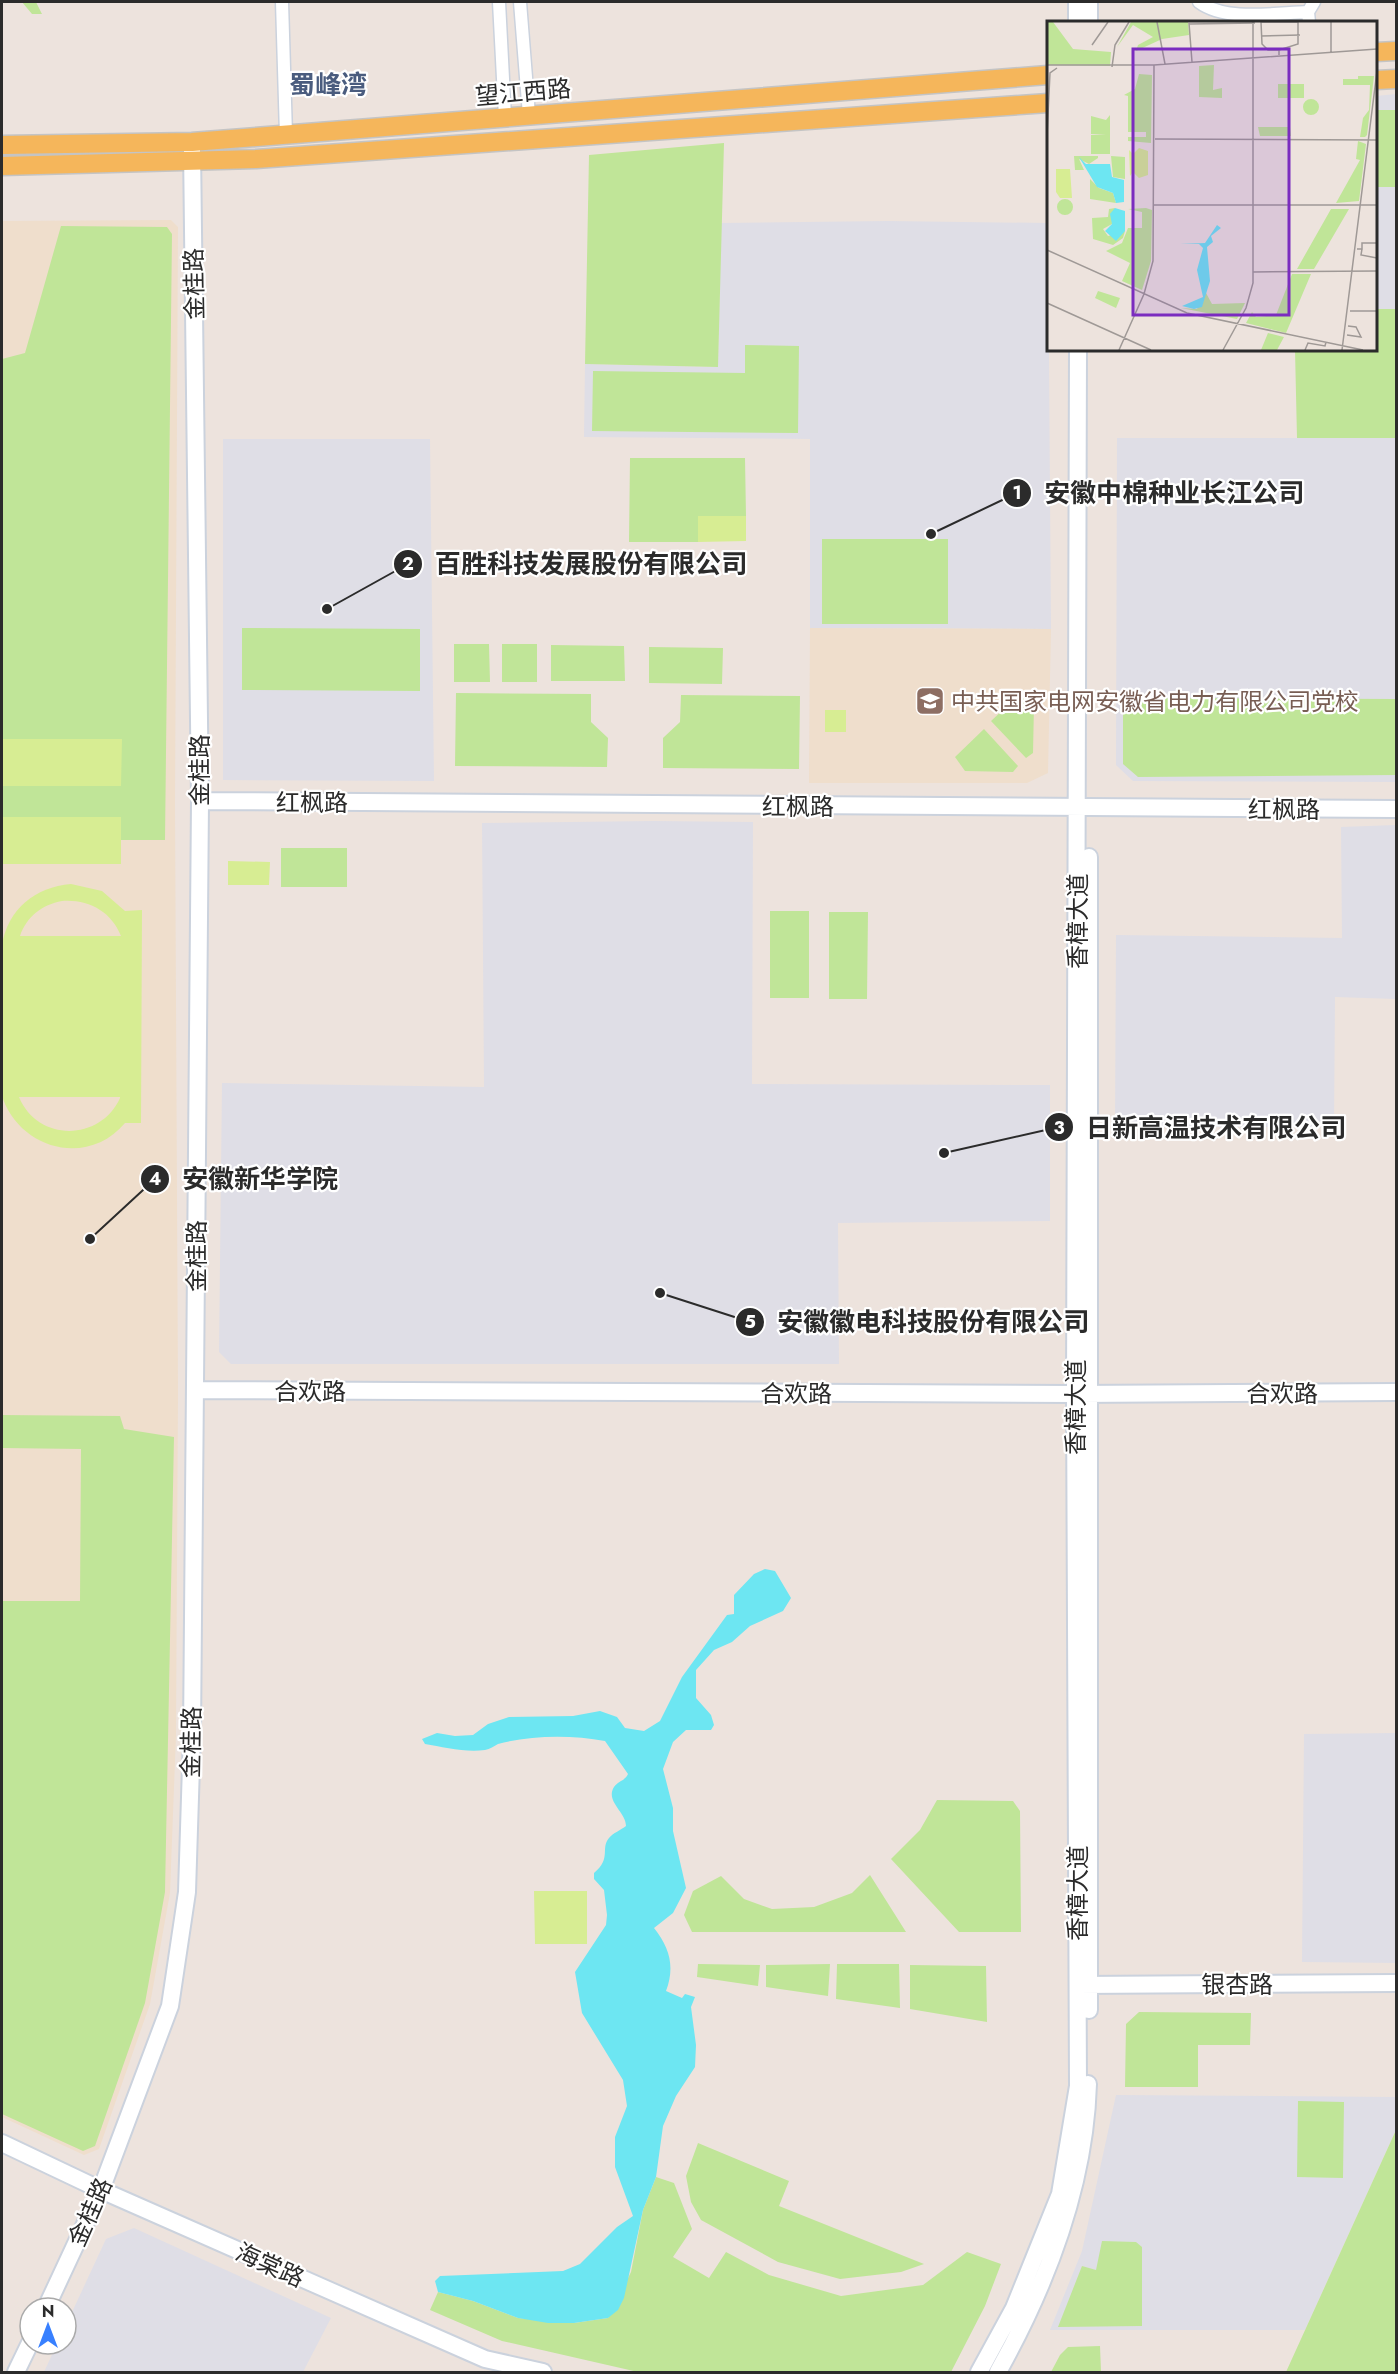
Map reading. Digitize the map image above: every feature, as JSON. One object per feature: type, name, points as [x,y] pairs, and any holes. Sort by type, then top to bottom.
[{"type":"main road","points":[[1377,52],[1396,51]]},
{"type":"main road","name":"望江西路","points":[[2,146],[192,142],[1047,75]]},
{"type":"main road","points":[[1377,80],[1396,79]]},
{"type":"main road","name":"望江西路","points":[[2,166],[256,159],[1047,103]]},
{"type":"street","points":[[282,2],[286,135]]},
{"type":"street","points":[[499,2],[505,117]]},
{"type":"street","points":[[520,2],[529,116]]},
{"type":"street","points":[[1077,2],[1077,21]]},
{"type":"street","points":[[1089,2],[1089,21]]},
{"type":"street","points":[[1199,2],[1210,10],[1234,13],[1310,12]]},
{"type":"street","name":"金桂路","points":[[52,2296],[101,2190],[170,2006],[187,1892],[192,1734],[200,801],[192,142]]},
{"type":"street","name":"香樟大道","points":[[1078,351],[1084,808]]},
{"type":"street","name":"香樟大道","points":[[998,2373],[1024,2326],[1052,2257],[1073,2195],[1088,2095],[1083,1985],[1082,1394],[1084,808],[1089,351]]},
{"type":"street","name":"红枫路","points":[[200,801],[1396,809]]},
{"type":"street","name":"合欢路","points":[[195,1390],[1082,1394],[1396,1392]]},
{"type":"street","name":"银杏路","points":[[1083,1985],[1396,1983]]},
{"type":"street","name":"香樟大道","points":[[979,2373],[1014,2308],[1060,2194],[1078,2086],[1083,1985]]},
{"type":"street","name":"海棠路","points":[[2,2143],[101,2190],[485,2359],[543,2373]]},
{"type":"street","points":[[16,2373],[24,2356]]},
{"type":"shaded area","points":[[1396,94],[1396,309],[1377,309],[1377,96]]},
{"type":"shaded area","points":[[171,220],[178,227],[175,804],[178,1393],[176,1735],[170,1893],[150,2004],[99,2149],[84,2155],[2,2117],[2,221]]},
{"type":"shaded area","points":[[888,221],[1047,223],[1051,629],[810,628],[810,439],[584,437],[585,364],[718,367],[721,223]]},
{"type":"shaded area","points":[[1117,438],[1396,438],[1396,782],[1133,781],[1116,765]]},
{"type":"shaded area","points":[[223,439],[430,439],[434,781],[223,780]]},
{"type":"shaded area","name":"中共国家电网安徽省电力有限公司党校","points":[[810,628],[1051,629],[1048,773],[1027,783],[809,783]]},
{"type":"shaded area","points":[[753,822],[752,1084],[1050,1085],[1050,1221],[838,1223],[839,1364],[231,1364],[219,1352],[222,1083],[484,1087],[482,823]]},
{"type":"shaded area","points":[[1396,825],[1396,999],[1335,997],[1334,1127],[1115,1127],[1116,935],[1342,938],[1341,827]]},
{"type":"shaded area","points":[[1396,1733],[1396,1963],[1302,1962],[1304,1734]]},
{"type":"shaded area","points":[[1116,2095],[1396,2097],[1396,2130],[1305,2330],[1050,2330],[1082,2251]]},
{"type":"shaded area","points":[[134,2228],[331,2318],[303,2372],[44,2372],[51,2356],[78,2356],[78,2299],[106,2239]]},
{"type":"green space","points":[[22,2],[36,2],[42,14],[32,14]]},
{"type":"green space","points":[[1377,110],[1396,110],[1396,187],[1377,187]]},
{"type":"green space","points":[[724,143],[718,367],[585,364],[589,155]]},
{"type":"green space","points":[[61,226],[167,227],[172,234],[165,840],[121,840],[121,817],[2,817],[2,786],[121,786],[121,739],[2,739],[2,359],[25,353]]},
{"type":"green space","points":[[1377,309],[1396,309],[1396,438],[1297,438],[1295,351],[1377,351]]},
{"type":"green space","points":[[745,345],[799,346],[798,433],[592,431],[593,371],[745,373]]},
{"type":"green space","points":[[630,458],[745,458],[746,516],[698,517],[698,542],[629,542]]},
{"type":"green space","points":[[698,516],[746,516],[746,541],[698,542]]},
{"type":"green space","points":[[822,539],[948,539],[948,624],[822,624]]},
{"type":"green space","points":[[242,628],[420,629],[420,691],[242,690]]},
{"type":"green space","points":[[454,644],[489,644],[490,682],[454,682]]},
{"type":"green space","points":[[502,644],[537,644],[537,682],[502,682]]},
{"type":"green space","points":[[551,645],[624,646],[625,681],[551,681]]},
{"type":"green space","points":[[649,647],[723,648],[722,684],[649,683]]},
{"type":"green space","points":[[456,693],[591,694],[591,722],[608,738],[607,767],[455,766]]},
{"type":"green space","points":[[1020,694],[1034,705],[1033,753],[1026,758],[991,721]]},
{"type":"green space","points":[[681,695],[800,696],[799,769],[663,768],[663,738],[680,722]]},
{"type":"green space","points":[[1123,698],[1396,699],[1396,775],[1138,777],[1123,764]]},
{"type":"green space","points":[[825,710],[846,710],[846,732],[825,732]]},
{"type":"green space","points":[[984,729],[1018,766],[1013,772],[965,771],[955,757]]},
{"type":"green space","points":[[2,739],[122,739],[121,786],[2,786]]},
{"type":"green space","points":[[2,817],[121,817],[121,864],[2,864]]},
{"type":"green space","points":[[281,848],[347,848],[347,887],[281,887]]},
{"type":"green space","points":[[228,861],[270,862],[269,885],[228,885]]},
{"type":"green space","points":[[71,884],[102,891],[125,911],[142,910],[141,1123],[125,1123],[110,1137],[93,1145],[75,1148],[57,1147],[40,1141],[12,1116],[3,1099],[2,945],[5,932],[10,921],[25,902],[35,895],[58,886]],"holes":[[[62,901],[81,902],[98,908],[117,927],[121,936],[20,936],[36,912]],[[19,1097],[120,1097],[120,1098],[111,1112],[99,1122],[85,1129],[70,1131],[54,1129],[40,1123],[28,1112]]]},
{"type":"green space","points":[[770,911],[809,911],[809,998],[770,998]]},
{"type":"green space","points":[[829,912],[868,912],[867,999],[829,999]]},
{"type":"green space","points":[[2,1415],[120,1416],[124,1429],[174,1437],[165,1892],[145,2003],[95,2146],[83,2151],[2,2114],[2,1601],[80,1601],[81,1449],[2,1448]]},
{"type":"green space","points":[[937,1800],[1013,1801],[1020,1811],[1021,1932],[959,1932],[891,1859],[920,1830]]},
{"type":"green space","points":[[870,1875],[906,1932],[692,1932],[684,1915],[693,1891],[721,1876],[744,1899],[772,1909],[814,1907],[852,1893]]},
{"type":"green space","points":[[534,1891],[587,1891],[587,1944],[535,1944]]},
{"type":"green space","points":[[698,1964],[760,1965],[758,1986],[697,1977]]},
{"type":"green space","points":[[830,1964],[828,1996],[766,1987],[766,1965]]},
{"type":"green space","points":[[837,1964],[899,1964],[900,2008],[836,1999]]},
{"type":"green space","points":[[910,1965],[986,1966],[987,2022],[910,2009]]},
{"type":"green space","points":[[1139,2012],[1251,2013],[1250,2045],[1198,2045],[1198,2087],[1125,2087],[1126,2024]]},
{"type":"green space","points":[[1298,2101],[1344,2102],[1343,2178],[1297,2177]]},
{"type":"green space","points":[[1396,2130],[1396,2372],[1286,2372]]},
{"type":"green space","points":[[698,2143],[789,2181],[779,2206],[924,2264],[901,2272],[840,2279],[778,2262],[701,2220],[691,2202],[686,2176]]},
{"type":"green space","points":[[656,2177],[674,2183],[692,2229],[673,2257],[709,2278],[726,2252],[769,2275],[841,2296],[923,2285],[967,2252],[1001,2264],[985,2306],[951,2372],[638,2372],[502,2341],[430,2310],[438,2292],[473,2301],[518,2318],[574,2323],[608,2318],[631,2272],[643,2210]]},
{"type":"green space","points":[[1102,2241],[1136,2242],[1142,2247],[1142,2326],[1058,2327],[1082,2266],[1096,2270]]},
{"type":"green space","points":[[1100,2346],[1101,2372],[1051,2372],[1060,2355],[1068,2347]]},
{"type":"water","points":[[765,1569],[775,1571],[791,1598],[783,1611],[750,1626],[732,1642],[714,1650],[696,1670],[696,1698],[711,1715],[714,1725],[711,1730],[686,1730],[673,1742],[663,1769],[673,1808],[673,1831],[686,1888],[673,1913],[654,1928],[664,1943],[669,1958],[670,1974],[666,1991],[682,1998],[685,1994],[695,1997],[691,2007],[696,2045],[695,2067],[676,2096],[663,2126],[656,2177],[643,2210],[624,2298],[618,2310],[608,2318],[574,2323],[548,2323],[518,2318],[473,2301],[438,2292],[435,2281],[440,2276],[563,2271],[580,2264],[617,2227],[633,2216],[615,2167],[615,2137],[627,2106],[623,2080],[582,2013],[575,1972],[606,1925],[604,1890],[594,1879],[594,1873],[603,1863],[605,1846],[609,1838],[626,1826],[614,1802],[612,1792],[614,1787],[628,1774],[605,1741],[565,1737],[538,1738],[511,1741],[485,1750],[470,1751],[425,1744],[422,1739],[437,1733],[455,1736],[473,1735],[488,1724],[509,1717],[573,1716],[600,1711],[617,1717],[625,1728],[644,1731],[660,1721],[682,1677],[727,1615],[734,1614],[734,1595],[754,1574]]},
{"type":"place","name":"安徽中棉种业长江公司","points":[[931,534]]},
{"type":"place","name":"百胜科技发展股份有限公司","points":[[327,609]]},
{"type":"place","name":"中共国家电网安徽省电力有限公司党校","points":[[930,701]]},
{"type":"place","name":"日新高温技术有限公司","points":[[944,1153]]},
{"type":"place","name":"安徽新华学院","points":[[90,1239]]},
{"type":"place","name":"安徽徽电科技股份有限公司","points":[[660,1293]]},
{"type":"district","name":"蜀峰湾","points":[[328,85]]}]
